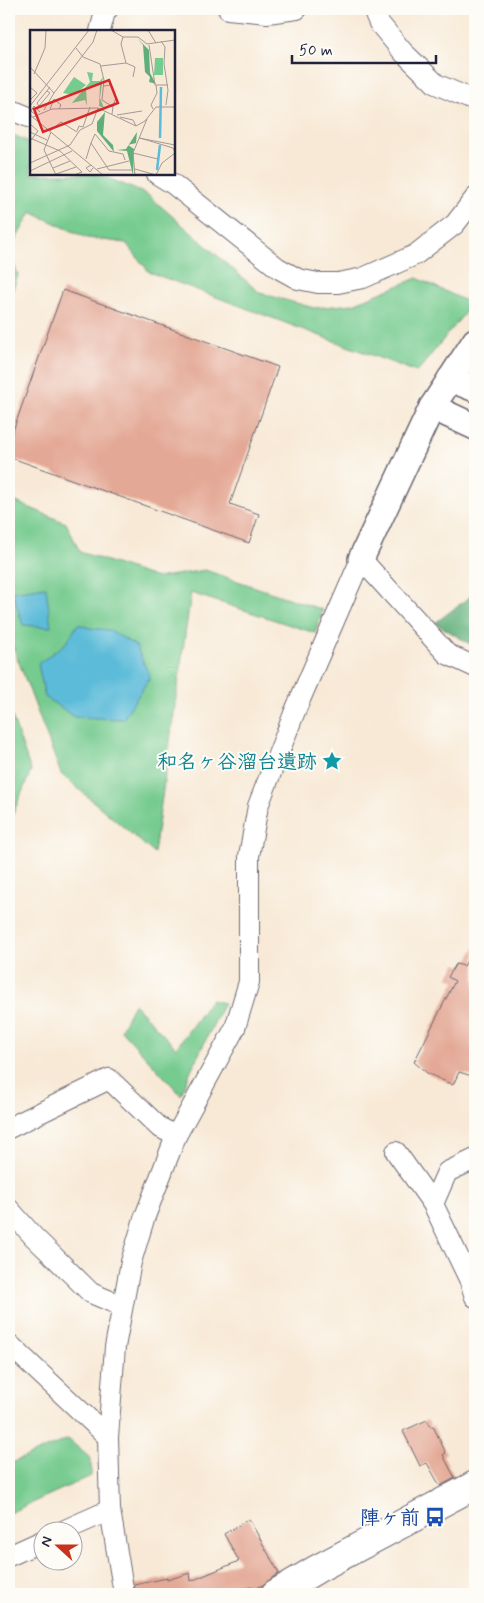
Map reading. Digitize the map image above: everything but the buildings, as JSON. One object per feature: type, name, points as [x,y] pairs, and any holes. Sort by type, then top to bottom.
[{"type":"highway","points":[[276,1594],[317,1569],[475,1485]]},
{"type":"street","points":[[100,30],[108,9]]},
{"type":"street","points":[[228,9],[267,13],[298,9]]},
{"type":"street","points":[[373,9],[380,23],[404,52],[436,84],[475,101]]},
{"type":"street","points":[[9,109],[30,118]]},
{"type":"street","points":[[159,175],[173,184],[278,268],[298,279],[318,284],[338,283],[362,278],[415,255],[455,224],[475,198]]},
{"type":"street","points":[[124,1594],[110,1510],[108,1438],[114,1357],[122,1306],[131,1262],[144,1219],[176,1136],[235,1028],[249,982],[249,856],[258,806],[295,711],[361,559],[432,408],[475,341]]},
{"type":"street","points":[[450,379],[475,389]]},
{"type":"street","points":[[432,408],[475,427]]},
{"type":"street","points":[[361,559],[447,654],[475,667]]},
{"type":"street","points":[[9,1128],[110,1079],[160,1127],[176,1136]]},
{"type":"street","points":[[396,1152],[433,1204],[470,1281],[475,1297]]},
{"type":"street","points":[[433,1204],[448,1172],[475,1159]]},
{"type":"street","points":[[9,1209],[33,1236],[91,1293],[122,1306]]},
{"type":"street","points":[[9,1344],[108,1438]]},
{"type":"street","points":[[82,1522],[110,1510]]},
{"type":"street","points":[[9,1556],[32,1546]]},
{"type":"green space","points":[[9,133],[30,143],[30,175],[101,175],[148,195],[260,293],[314,308],[353,304],[417,278],[472,304],[417,372],[149,272],[126,243],[87,238],[31,212],[9,252]]},
{"type":"green space","points":[[9,252],[18,275],[9,300]]},
{"type":"green space","points":[[9,499],[66,523],[80,552],[157,578],[205,570],[323,610],[315,633],[191,593],[154,853],[61,774],[9,636]]},
{"type":"green space","points":[[475,593],[475,647],[435,623]]},
{"type":"green space","points":[[9,708],[31,771],[9,823]]},
{"type":"green space","points":[[211,1000],[224,1003],[191,1070],[181,1095],[121,1030],[134,1004],[176,1048]]},
{"type":"green space","points":[[68,1439],[91,1459],[91,1476],[9,1513],[9,1464]]},
{"type":"water","points":[[46,587],[51,627],[23,625],[12,592]]},
{"type":"water","points":[[78,624],[90,628],[110,630],[136,646],[150,677],[123,719],[75,717],[45,697],[38,664],[66,643]]},
{"type":"place","name":"和名ヶ谷溜台遺跡","points":[[332,761]]},
{"type":"place","name":"陣ヶ前","points":[[435,1517]]}]
